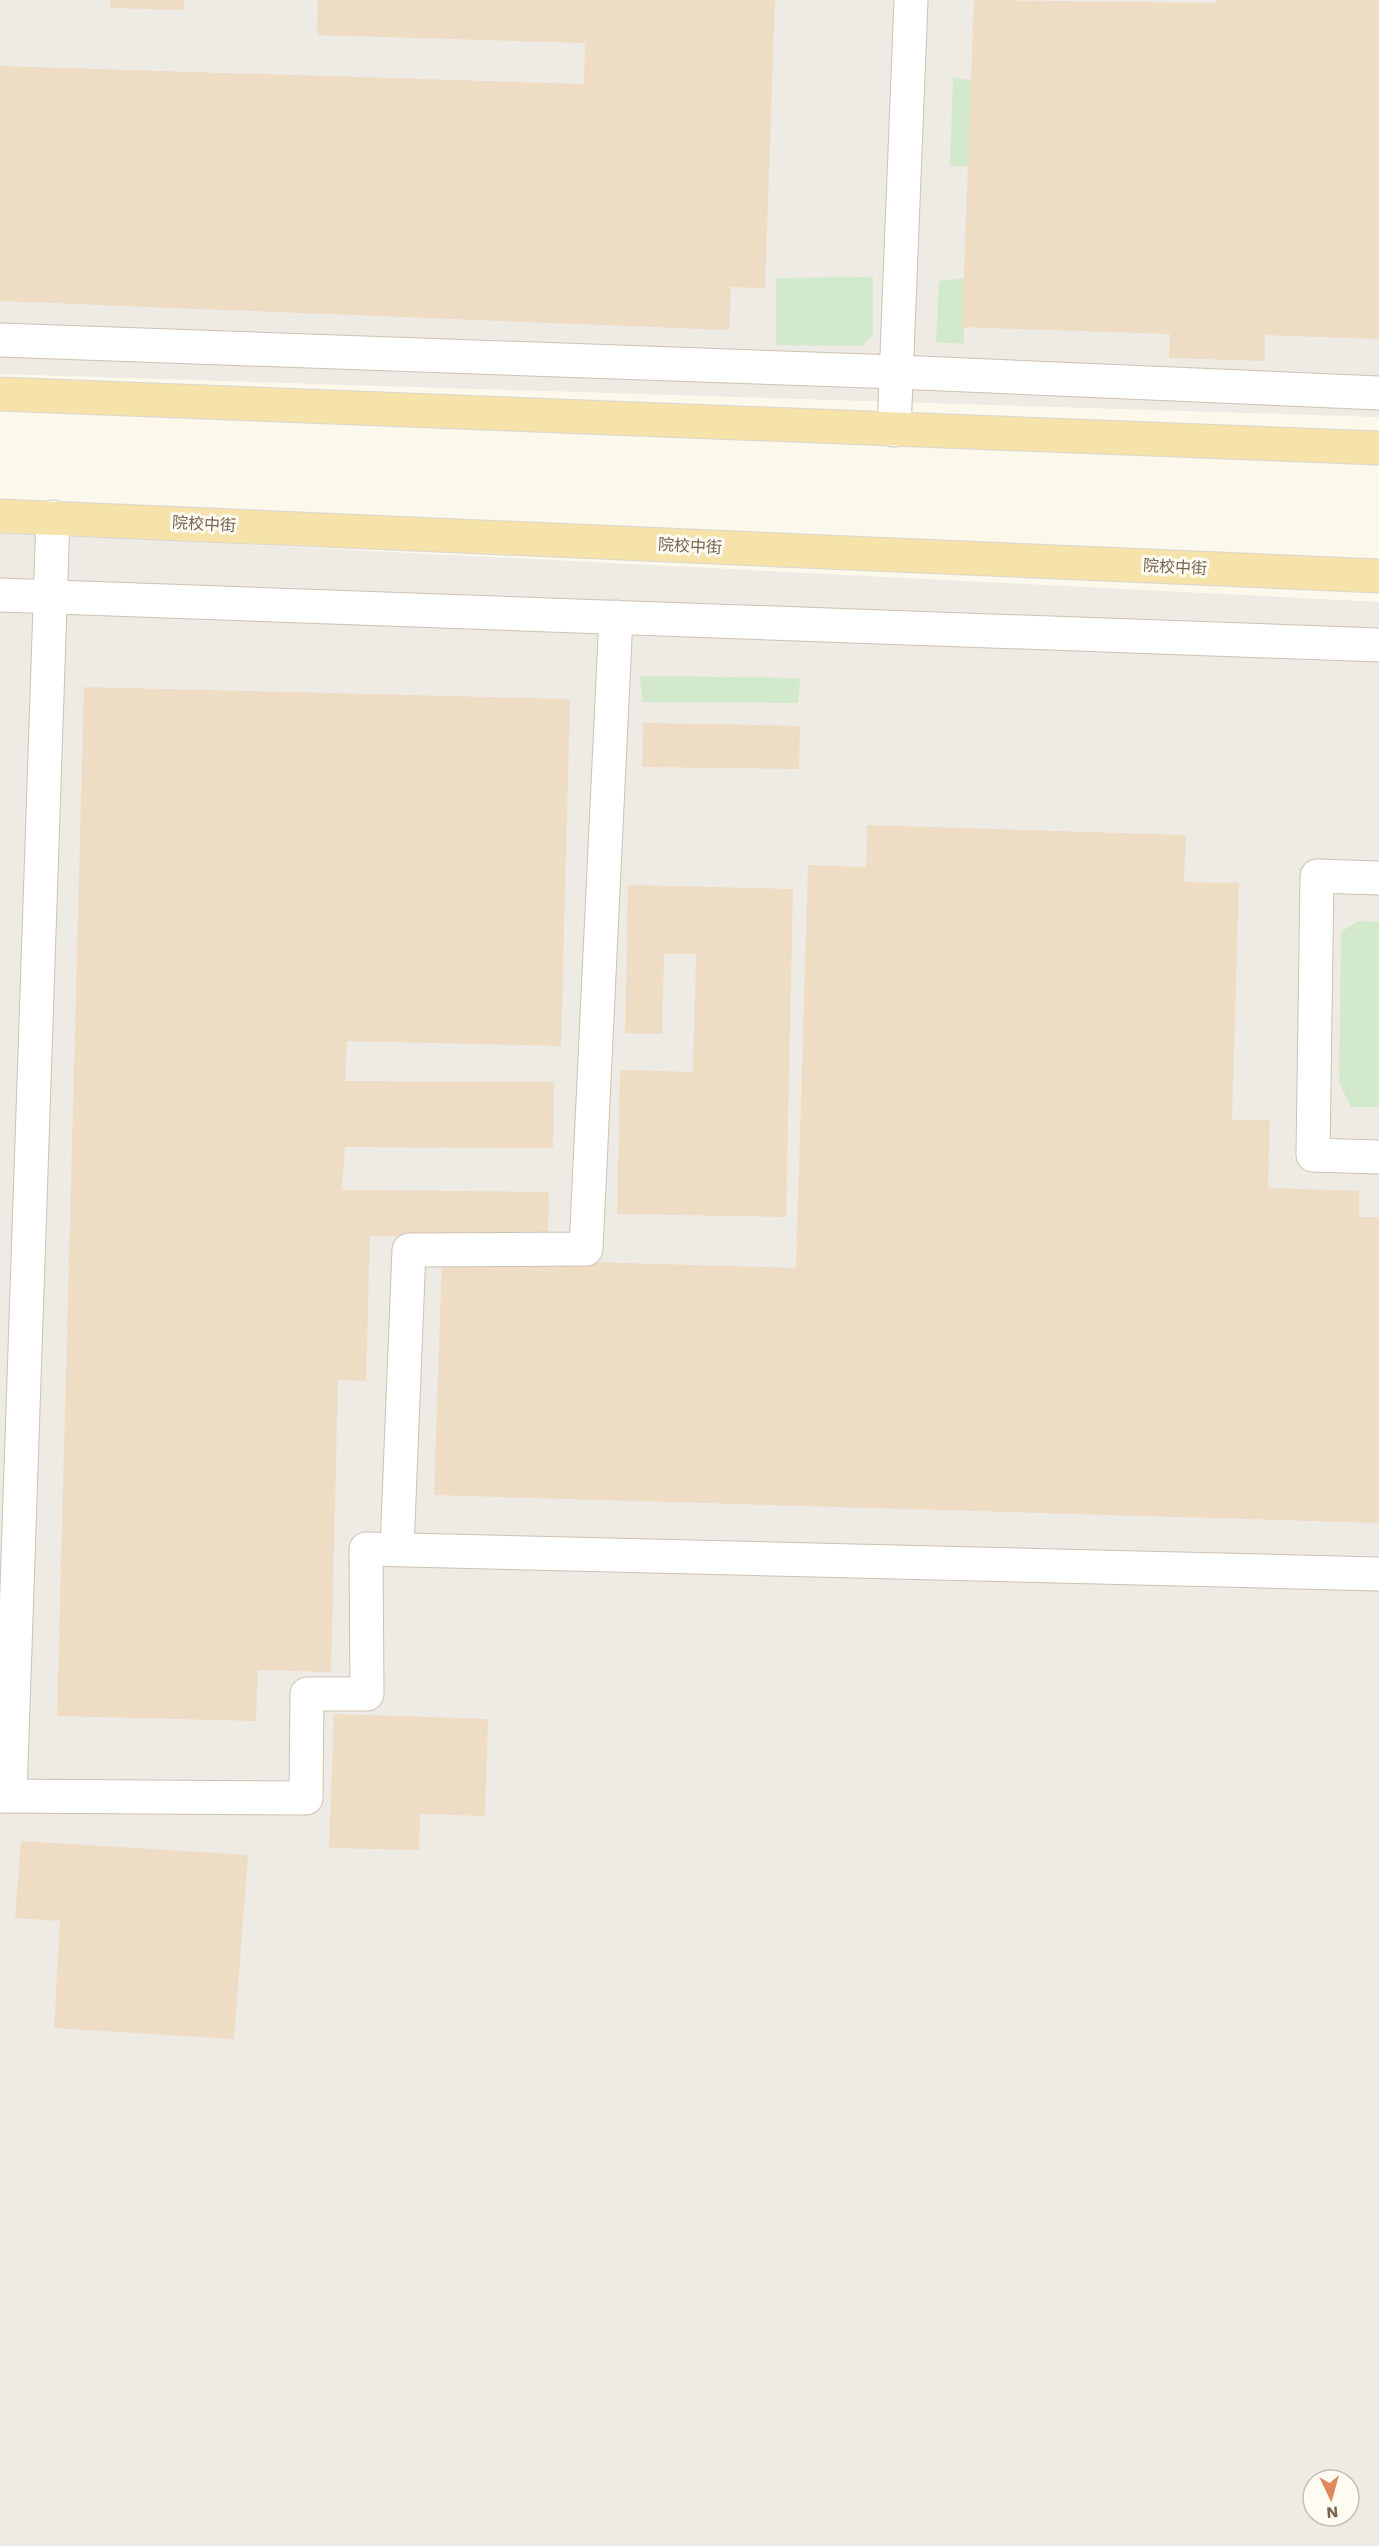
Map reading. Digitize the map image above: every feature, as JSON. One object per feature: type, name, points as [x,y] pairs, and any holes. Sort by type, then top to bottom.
[{"type":"main road","points":[[0,394],[1379,448]]},
{"type":"main road","name":"院校中街","points":[[0,516],[1379,576]]},
{"type":"lane","points":[[894,430],[911,0]]},
{"type":"lane","points":[[0,339],[897,372],[1379,393]]},
{"type":"lane","points":[[53,517],[5,1796],[306,1798],[307,1694],[367,1694],[366,1549],[1379,1574]]},
{"type":"lane","points":[[0,595],[1379,645]]},
{"type":"lane","points":[[398,1549],[409,1250],[586,1249],[616,617]]},
{"type":"lane","points":[[1379,878],[1317,876],[1313,1155],[1379,1157]]},
{"type":"shaded area","points":[[0,0],[1379,0],[1379,417],[0,374]]},
{"type":"shaded area","points":[[0,532],[1379,602],[1379,2546],[0,2546]]},
{"type":"green space","points":[[953,77],[971,81],[968,166],[950,166]]},
{"type":"green space","points":[[873,277],[873,335],[862,346],[776,345],[776,278]]},
{"type":"green space","points":[[964,278],[964,344],[936,342],[939,281]]},
{"type":"green space","points":[[640,676],[800,678],[798,703],[642,702]]},
{"type":"green space","points":[[1359,921],[1379,922],[1379,1107],[1351,1107],[1339,1082],[1341,932]]},
{"type":"building","points":[[110,0],[184,0],[184,10],[110,8]]},
{"type":"building","points":[[318,0],[775,0],[765,288],[731,287],[729,330],[0,301],[0,66],[584,84],[585,43],[317,35]]},
{"type":"building","points":[[974,0],[1216,3],[1216,0],[1379,0],[1379,339],[1265,335],[1265,361],[1169,358],[1170,334],[962,327]]},
{"type":"building","points":[[84,687],[570,699],[561,1046],[347,1041],[345,1081],[554,1082],[553,1148],[345,1147],[342,1190],[549,1192],[548,1239],[370,1236],[366,1381],[338,1380],[331,1672],[258,1670],[256,1721],[57,1716]]},
{"type":"building","points":[[643,723],[800,726],[799,769],[642,767]]},
{"type":"building","points":[[867,825],[1186,835],[1184,882],[1239,883],[1232,1120],[1270,1120],[1268,1188],[1359,1191],[1359,1217],[1379,1217],[1379,1523],[434,1495],[442,1258],[796,1268],[808,865],[866,867]]},
{"type":"building","points":[[628,885],[793,889],[786,1217],[617,1214],[620,1070],[693,1072],[696,954],[664,954],[662,1034],[625,1033]]},
{"type":"building","points":[[334,1714],[488,1719],[485,1816],[420,1814],[419,1850],[329,1848]]},
{"type":"building","points":[[21,1841],[248,1855],[234,2039],[54,2028],[60,1921],[15,1918]]}]
